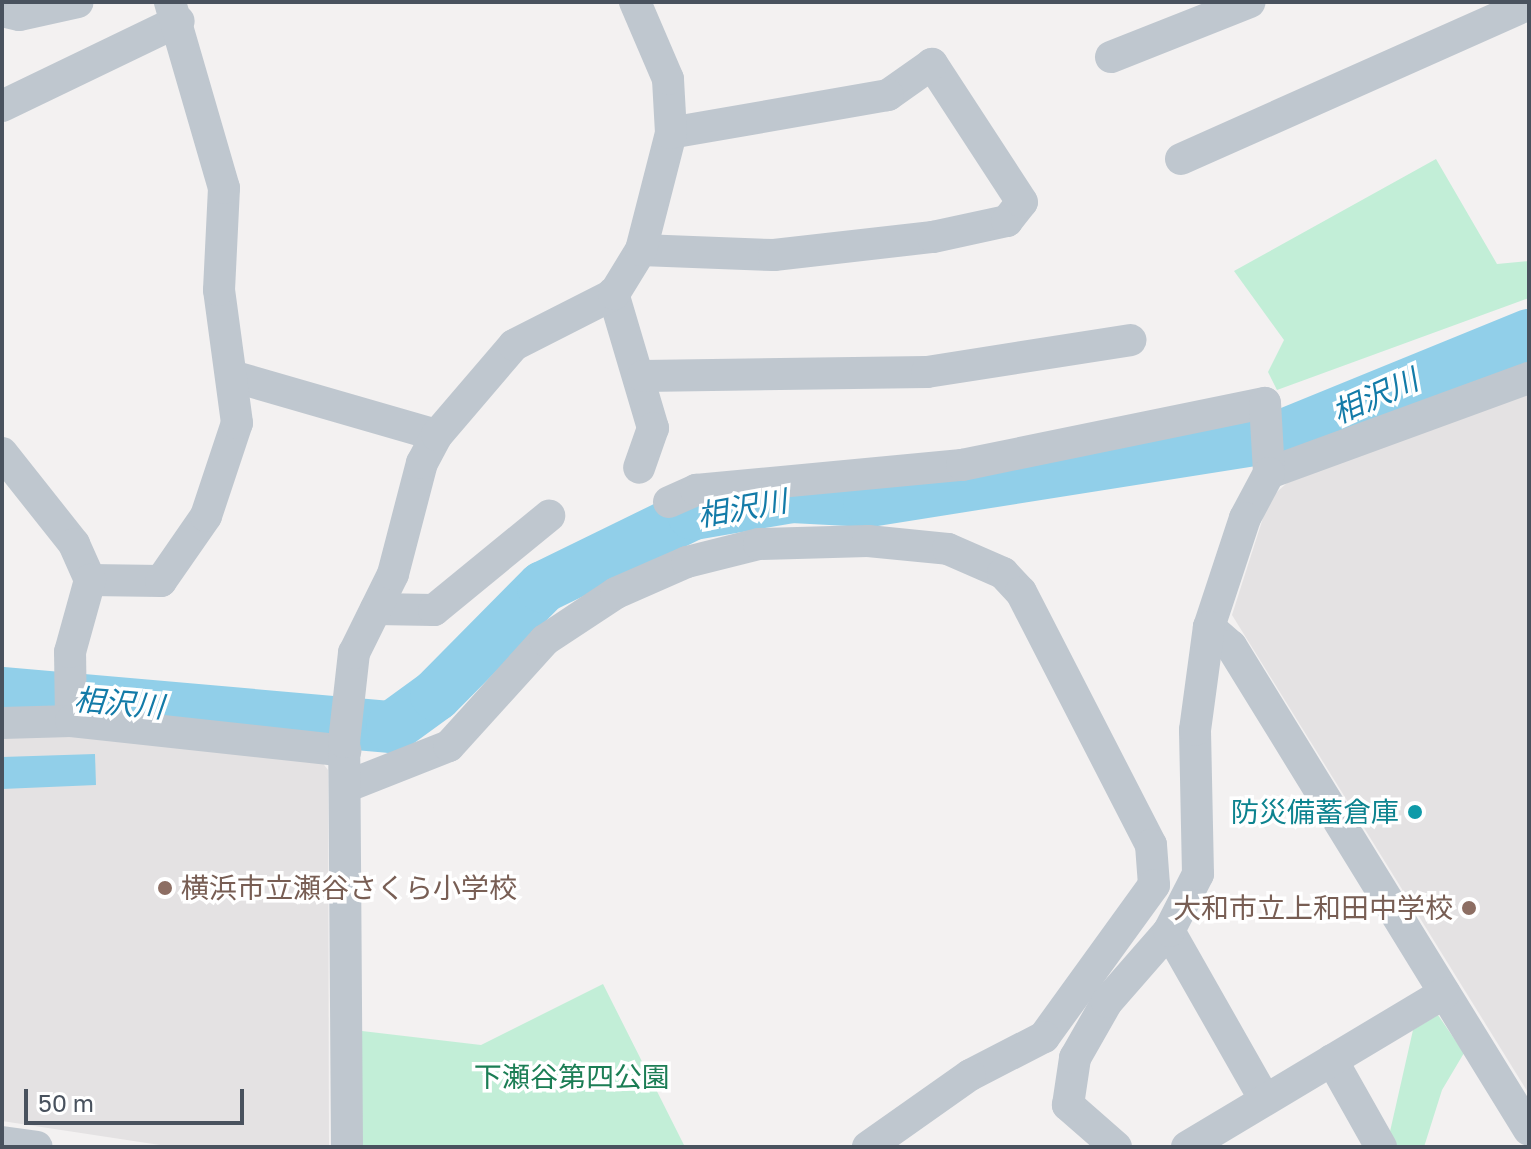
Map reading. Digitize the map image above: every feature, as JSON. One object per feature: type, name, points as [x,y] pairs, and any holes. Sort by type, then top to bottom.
[{"type":"street","points":[[2,11],[20,15],[78,2]]},
{"type":"street","points":[[347,1147],[350,785],[344,747],[354,653],[376,609],[437,435],[514,345],[613,293],[641,250],[671,133],[668,79],[635,2]]},
{"type":"street","points":[[1111,57],[1250,2]]},
{"type":"street","points":[[1181,159],[1529,4]]},
{"type":"street","points":[[2,106],[174,11],[224,188],[219,290],[237,423],[206,516],[161,581],[90,580]]},
{"type":"street","points":[[641,250],[774,255],[933,237],[1007,221],[1022,202],[932,64],[888,95],[671,133]]},
{"type":"street","points":[[613,293],[643,376],[653,428],[639,468]]},
{"type":"street","points":[[643,376],[927,372],[1131,340]]},
{"type":"street","points":[[232,376],[437,435]]},
{"type":"street","points":[[1268,462],[1529,378]]},
{"type":"street","points":[[669,502],[696,490],[962,465],[1265,403],[1268,462],[1245,518],[1209,627],[1195,730],[1198,874],[1169,931],[1107,1002],[1075,1058],[1068,1105],[1116,1147]]},
{"type":"street","points":[[2,453],[74,544],[90,580],[70,652],[71,704]]},
{"type":"street","points":[[376,609],[434,610],[549,516]]},
{"type":"street","points":[[350,785],[449,746],[545,640],[616,593],[687,562],[759,544],[868,541],[948,549],[1003,573],[1021,592],[1151,845],[1154,885],[1044,1037],[970,1075],[868,1147]]},
{"type":"street","points":[[1209,627],[1231,646],[1529,1132],[1510,1147]]},
{"type":"street","points":[[2,723],[71,704],[344,747]]},
{"type":"street","points":[[1169,931],[1265,1100]]},
{"type":"street","points":[[1187,1147],[1444,993]]},
{"type":"street","points":[[1332,1060],[1381,1147]]},
{"type":"street","points":[[2,1142],[37,1147]]},
{"type":"shaded area","name":"大和市立上和田中学校","points":[[1529,389],[1529,1094],[1232,615],[1269,499],[1287,483]]},
{"type":"shaded area","name":"横浜市立瀬谷さくら小学校","points":[[103,729],[315,753],[328,770],[329,1147],[173,1147],[2,1121],[2,737]]},
{"type":"green space","points":[[1436,159],[1497,264],[1529,261],[1529,298],[1277,390],[1268,372],[1284,340],[1234,271]]},
{"type":"green space","name":"下瀬谷第四公園","points":[[603,984],[685,1147],[358,1147],[362,1031],[481,1045]]},
{"type":"green space","points":[[1438,1015],[1464,1053],[1442,1090],[1424,1147],[1396,1147],[1389,1136],[1413,1030]]},
{"type":"water","points":[[95,754],[96,785],[2,789],[2,757]]},
{"type":"waterway","name":"相沢川","points":[[2,693],[392,727],[436,695],[543,587],[693,514],[792,497],[869,501],[1281,436],[1529,335]]},
{"type":"place","name":"防災備蓄倉庫","points":[[1415,812]]},
{"type":"place","name":"横浜市立瀬谷さくら小学校","points":[[165,888]]},
{"type":"place","name":"大和市立上和田中学校","points":[[1469,908]]}]
